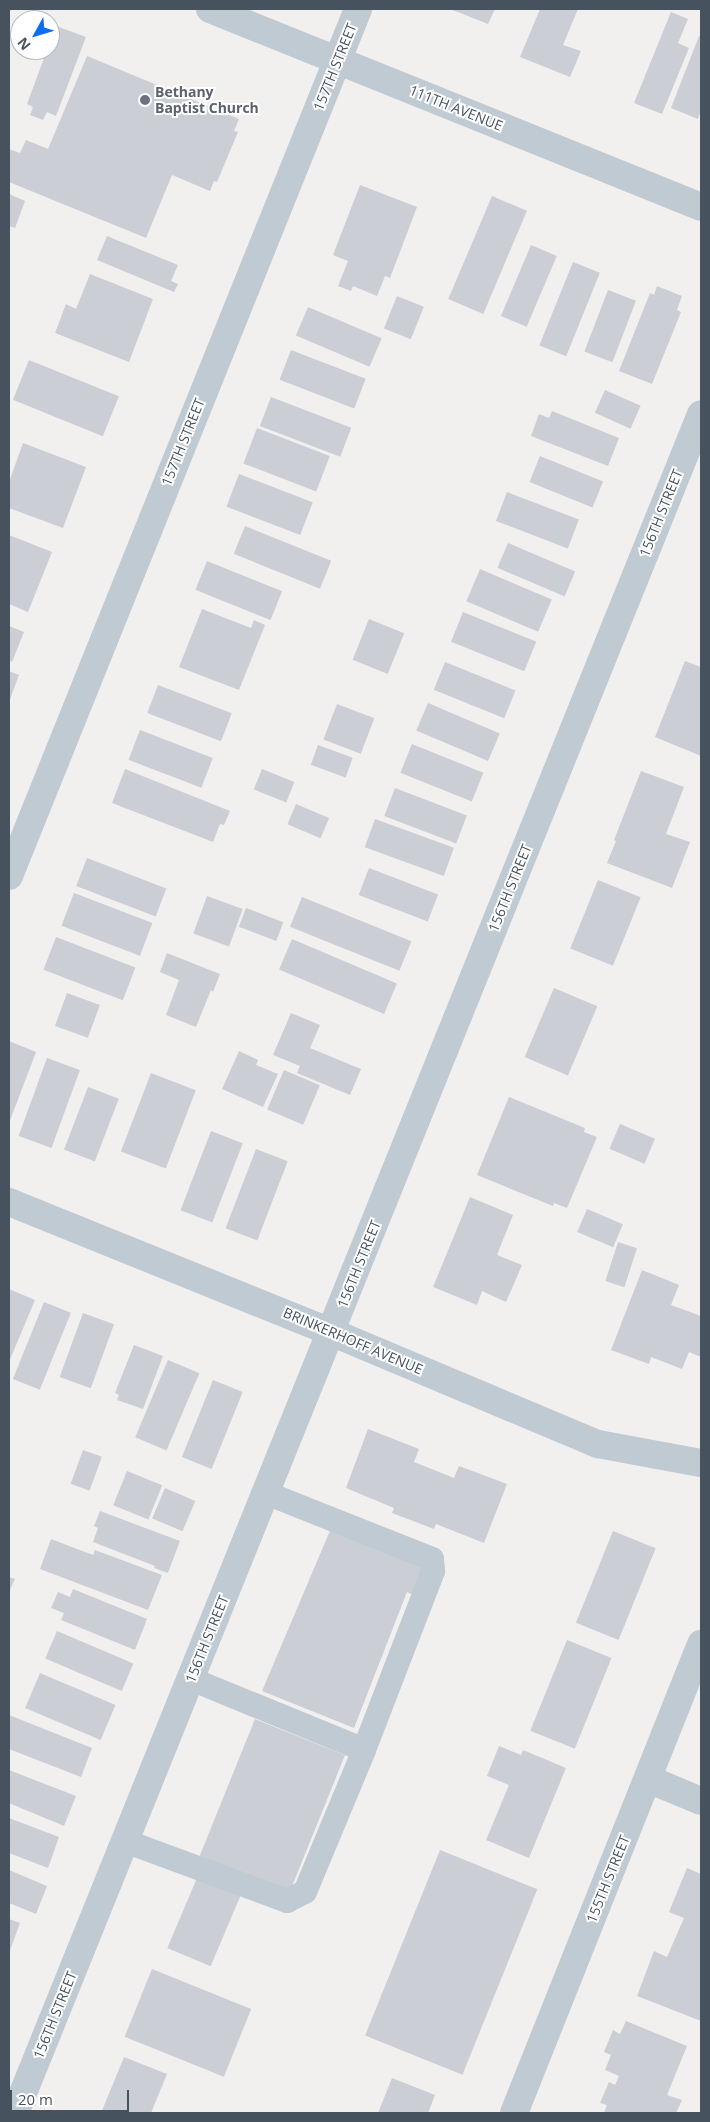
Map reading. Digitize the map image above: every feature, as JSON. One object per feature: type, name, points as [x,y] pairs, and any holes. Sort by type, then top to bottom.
[{"type":"street","name":"111TH AVENUE","points":[[210,9],[701,207]]},
{"type":"street","name":"157TH STREET","points":[[9,876],[358,9]]},
{"type":"street","name":"156TH STREET","points":[[15,2113],[701,414]]},
{"type":"street","name":"BRINKERHOFF AVENUE","points":[[9,1202],[331,1332],[598,1444],[701,1463]]},
{"type":"street","name":"155TH STREET","points":[[514,2113],[701,1644]]},
{"type":"street","points":[[648,1780],[701,1800]]},
{"type":"lane","points":[[125,1841],[287,1901],[305,1892],[364,1750],[433,1571],[432,1559],[266,1493]]},
{"type":"lane","points":[[191,1679],[364,1750]]},
{"type":"building","points":[[450,9],[495,9],[488,24]]},
{"type":"building","points":[[540,9],[578,9],[563,45],[581,51],[570,77],[520,57]]},
{"type":"building","points":[[671,12],[688,19],[678,43],[689,48],[662,114],[634,103]]},
{"type":"building","points":[[60,27],[86,37],[56,116],[47,112],[43,120],[30,115],[33,107],[27,104],[43,60],[60,60]]},
{"type":"building","points":[[699,36],[701,37],[701,110],[698,119],[671,108]]},
{"type":"building","points":[[87,56],[239,119],[234,131],[238,132],[217,182],[214,181],[210,191],[172,175],[146,238],[9,182],[9,149],[20,153],[26,140],[48,149]]},
{"type":"building","points":[[360,185],[417,207],[390,278],[385,276],[377,296],[353,286],[351,291],[338,286],[348,261],[333,255]]},
{"type":"building","points":[[9,194],[25,201],[15,228],[9,226]]},
{"type":"building","points":[[492,196],[527,211],[483,314],[448,299]]},
{"type":"building","points":[[107,236],[178,265],[171,281],[178,284],[174,292],[97,260]]},
{"type":"building","points":[[531,245],[557,256],[527,327],[501,316]]},
{"type":"building","points":[[573,262],[600,273],[566,356],[539,345]]},
{"type":"building","points":[[90,274],[153,299],[129,362],[55,333],[66,304],[76,309]]},
{"type":"building","points":[[657,286],[682,296],[677,310],[681,312],[652,384],[619,371],[650,293],[654,295]]},
{"type":"building","points":[[608,290],[636,301],[612,362],[584,352]]},
{"type":"building","points":[[397,296],[424,307],[411,339],[384,328]]},
{"type":"building","points":[[308,307],[382,338],[370,367],[296,336]]},
{"type":"building","points":[[291,350],[366,379],[354,409],[280,380]]},
{"type":"building","points":[[29,360],[119,396],[103,436],[13,400]]},
{"type":"building","points":[[605,390],[641,406],[630,429],[595,413]]},
{"type":"building","points":[[271,397],[351,428],[340,457],[260,426]]},
{"type":"building","points":[[552,411],[619,438],[608,466],[531,436],[539,414],[549,418]]},
{"type":"building","points":[[257,428],[330,456],[316,491],[243,463]]},
{"type":"building","points":[[23,443],[86,467],[63,528],[9,508],[9,482]]},
{"type":"building","points":[[540,456],[603,481],[593,507],[530,482]]},
{"type":"building","points":[[239,474],[313,502],[300,535],[226,507]]},
{"type":"building","points":[[507,492],[579,520],[568,549],[496,521]]},
{"type":"building","points":[[245,526],[331,561],[320,589],[234,554]]},
{"type":"building","points":[[9,535],[52,552],[28,612],[9,604]]},
{"type":"building","points":[[508,543],[575,572],[565,596],[497,568]]},
{"type":"building","points":[[207,561],[282,591],[270,620],[195,590]]},
{"type":"building","points":[[480,569],[552,599],[538,632],[466,601]]},
{"type":"building","points":[[202,609],[251,628],[254,620],[265,625],[239,690],[179,667]]},
{"type":"building","points":[[463,612],[536,642],[524,671],[451,642]]},
{"type":"building","points":[[369,619],[404,633],[388,674],[353,660]]},
{"type":"building","points":[[9,626],[24,632],[12,662],[9,660]]},
{"type":"building","points":[[685,661],[701,667],[701,756],[655,737]]},
{"type":"building","points":[[445,662],[515,690],[504,718],[434,690]]},
{"type":"building","points":[[9,671],[19,675],[9,702]]},
{"type":"building","points":[[158,685],[232,713],[221,741],[147,713]]},
{"type":"building","points":[[428,703],[500,733],[488,761],[416,731]]},
{"type":"building","points":[[337,704],[374,718],[361,754],[323,739]]},
{"type":"building","points":[[140,730],[213,758],[201,788],[129,760]]},
{"type":"building","points":[[412,744],[483,773],[472,802],[400,773]]},
{"type":"building","points":[[318,745],[353,758],[346,777],[311,765]]},
{"type":"building","points":[[125,769],[230,811],[224,825],[220,824],[213,842],[112,803]]},
{"type":"building","points":[[262,769],[294,782],[286,803],[254,789]]},
{"type":"building","points":[[641,771],[684,787],[666,834],[690,842],[672,888],[607,863]]},
{"type":"building","points":[[395,788],[467,816],[456,844],[384,816]]},
{"type":"building","points":[[296,804],[329,818],[321,838],[287,824]]},
{"type":"building","points":[[375,819],[454,848],[444,876],[365,847]]},
{"type":"building","points":[[87,858],[166,888],[156,916],[76,886]]},
{"type":"building","points":[[369,868],[438,895],[428,922],[359,895]]},
{"type":"building","points":[[598,880],[641,897],[613,966],[570,949]]},
{"type":"building","points":[[74,893],[152,923],[140,956],[61,926]]},
{"type":"building","points":[[207,896],[243,909],[229,947],[193,934]]},
{"type":"building","points":[[302,897],[411,941],[399,971],[290,927]]},
{"type":"building","points":[[246,908],[283,922],[276,941],[239,927]]},
{"type":"building","points":[[56,937],[135,967],[123,1000],[43,970]]},
{"type":"building","points":[[292,939],[397,984],[384,1014],[279,969]]},
{"type":"building","points":[[167,953],[220,974],[213,992],[211,990],[196,1027],[166,1015],[179,980],[160,972]]},
{"type":"building","points":[[554,988],[597,1006],[568,1075],[525,1057]]},
{"type":"building","points":[[67,993],[100,1005],[88,1038],[55,1026]]},
{"type":"building","points":[[291,1013],[320,1025],[310,1048],[361,1069],[350,1095],[297,1073],[300,1066],[273,1055]]},
{"type":"building","points":[[9,1041],[36,1052],[9,1123]]},
{"type":"building","points":[[239,1051],[258,1060],[256,1065],[278,1074],[263,1107],[222,1089]]},
{"type":"building","points":[[47,1058],[80,1070],[52,1148],[19,1136]]},
{"type":"building","points":[[284,1070],[320,1085],[303,1125],[267,1110]]},
{"type":"building","points":[[151,1073],[196,1090],[166,1169],[121,1151]]},
{"type":"building","points":[[88,1087],[119,1099],[95,1161],[64,1150]]},
{"type":"building","points":[[509,1097],[585,1128],[584,1132],[597,1137],[567,1208],[554,1203],[553,1206],[477,1175]]},
{"type":"building","points":[[620,1124],[655,1139],[644,1164],[609,1149]]},
{"type":"building","points":[[211,1131],[243,1143],[212,1223],[181,1210]]},
{"type":"building","points":[[256,1149],[288,1161],[257,1241],[226,1228]]},
{"type":"building","points":[[470,1197],[513,1215],[497,1255],[522,1265],[506,1302],[482,1291],[477,1305],[433,1287]]},
{"type":"building","points":[[587,1209],[623,1224],[613,1247],[577,1232]]},
{"type":"building","points":[[618,1242],[637,1248],[624,1287],[605,1281]]},
{"type":"building","points":[[642,1270],[679,1285],[671,1305],[701,1316],[701,1357],[689,1352],[682,1369],[651,1357],[649,1364],[611,1350]]},
{"type":"building","points":[[9,1289],[35,1300],[9,1362]]},
{"type":"building","points":[[44,1302],[71,1313],[40,1390],[13,1379]]},
{"type":"building","points":[[83,1313],[114,1324],[91,1388],[60,1377]]},
{"type":"building","points":[[134,1345],[163,1356],[143,1409],[117,1400],[119,1395],[115,1393]]},
{"type":"building","points":[[168,1360],[199,1373],[166,1451],[135,1437]]},
{"type":"building","points":[[213,1380],[243,1392],[212,1469],[182,1457]]},
{"type":"building","points":[[368,1429],[419,1449],[414,1462],[454,1478],[459,1466],[507,1484],[484,1543],[436,1524],[434,1529],[392,1513],[394,1508],[346,1488]]},
{"type":"building","points":[[83,1450],[102,1457],[89,1491],[71,1484]]},
{"type":"building","points":[[127,1471],[162,1485],[148,1520],[113,1505]]},
{"type":"building","points":[[165,1488],[195,1501],[182,1531],[152,1518]]},
{"type":"building","points":[[100,1511],[180,1541],[168,1573],[154,1568],[155,1566],[93,1542],[98,1528],[94,1526]]},
{"type":"building","points":[[332,1526],[426,1562],[413,1595],[407,1592],[354,1728],[262,1691]]},
{"type":"building","points":[[613,1531],[656,1548],[619,1640],[576,1623]]},
{"type":"building","points":[[51,1539],[93,1555],[95,1550],[162,1575],[148,1610],[40,1569]]},
{"type":"building","points":[[9,1577],[15,1579],[9,1592]]},
{"type":"building","points":[[73,1589],[147,1619],[135,1650],[61,1620],[64,1613],[51,1608],[58,1592],[70,1597]]},
{"type":"building","points":[[57,1631],[133,1663],[122,1691],[45,1659]]},
{"type":"building","points":[[567,1640],[612,1658],[575,1749],[530,1731]]},
{"type":"building","points":[[40,1673],[115,1705],[101,1740],[25,1708]]},
{"type":"building","points":[[9,1715],[92,1748],[81,1777],[9,1749]]},
{"type":"building","points":[[255,1719],[345,1755],[289,1893],[200,1856]]},
{"type":"building","points":[[499,1746],[521,1755],[523,1750],[566,1768],[529,1858],[486,1840],[509,1785],[487,1776]]},
{"type":"building","points":[[9,1770],[76,1796],[64,1826],[9,1803]]},
{"type":"building","points":[[9,1818],[59,1837],[48,1868],[9,1853]]},
{"type":"building","points":[[440,1850],[537,1889],[462,2075],[365,2035]]},
{"type":"building","points":[[687,1868],[701,1874],[701,2021],[637,1996],[654,1951],[667,1957],[684,1918],[669,1912]]},
{"type":"building","points":[[9,1870],[47,1886],[36,1914],[9,1903]]},
{"type":"building","points":[[197,1878],[240,1896],[211,1966],[167,1948]]},
{"type":"building","points":[[9,1919],[20,1923],[9,1953]]},
{"type":"building","points":[[152,1969],[251,2009],[224,2077],[125,2037]]},
{"type":"building","points":[[626,2021],[687,2046],[667,2095],[682,2100],[676,2113],[604,2113],[607,2105],[600,2103],[609,2082],[615,2085],[619,2076],[605,2070],[611,2055],[604,2052],[613,2030],[620,2034]]},
{"type":"building","points":[[124,2057],[167,2074],[151,2113],[101,2113]]},
{"type":"building","points":[[392,2078],[435,2095],[428,2113],[378,2113]]},
{"type":"place","name":"Bethany Baptist Church","points":[[145,100]]}]
